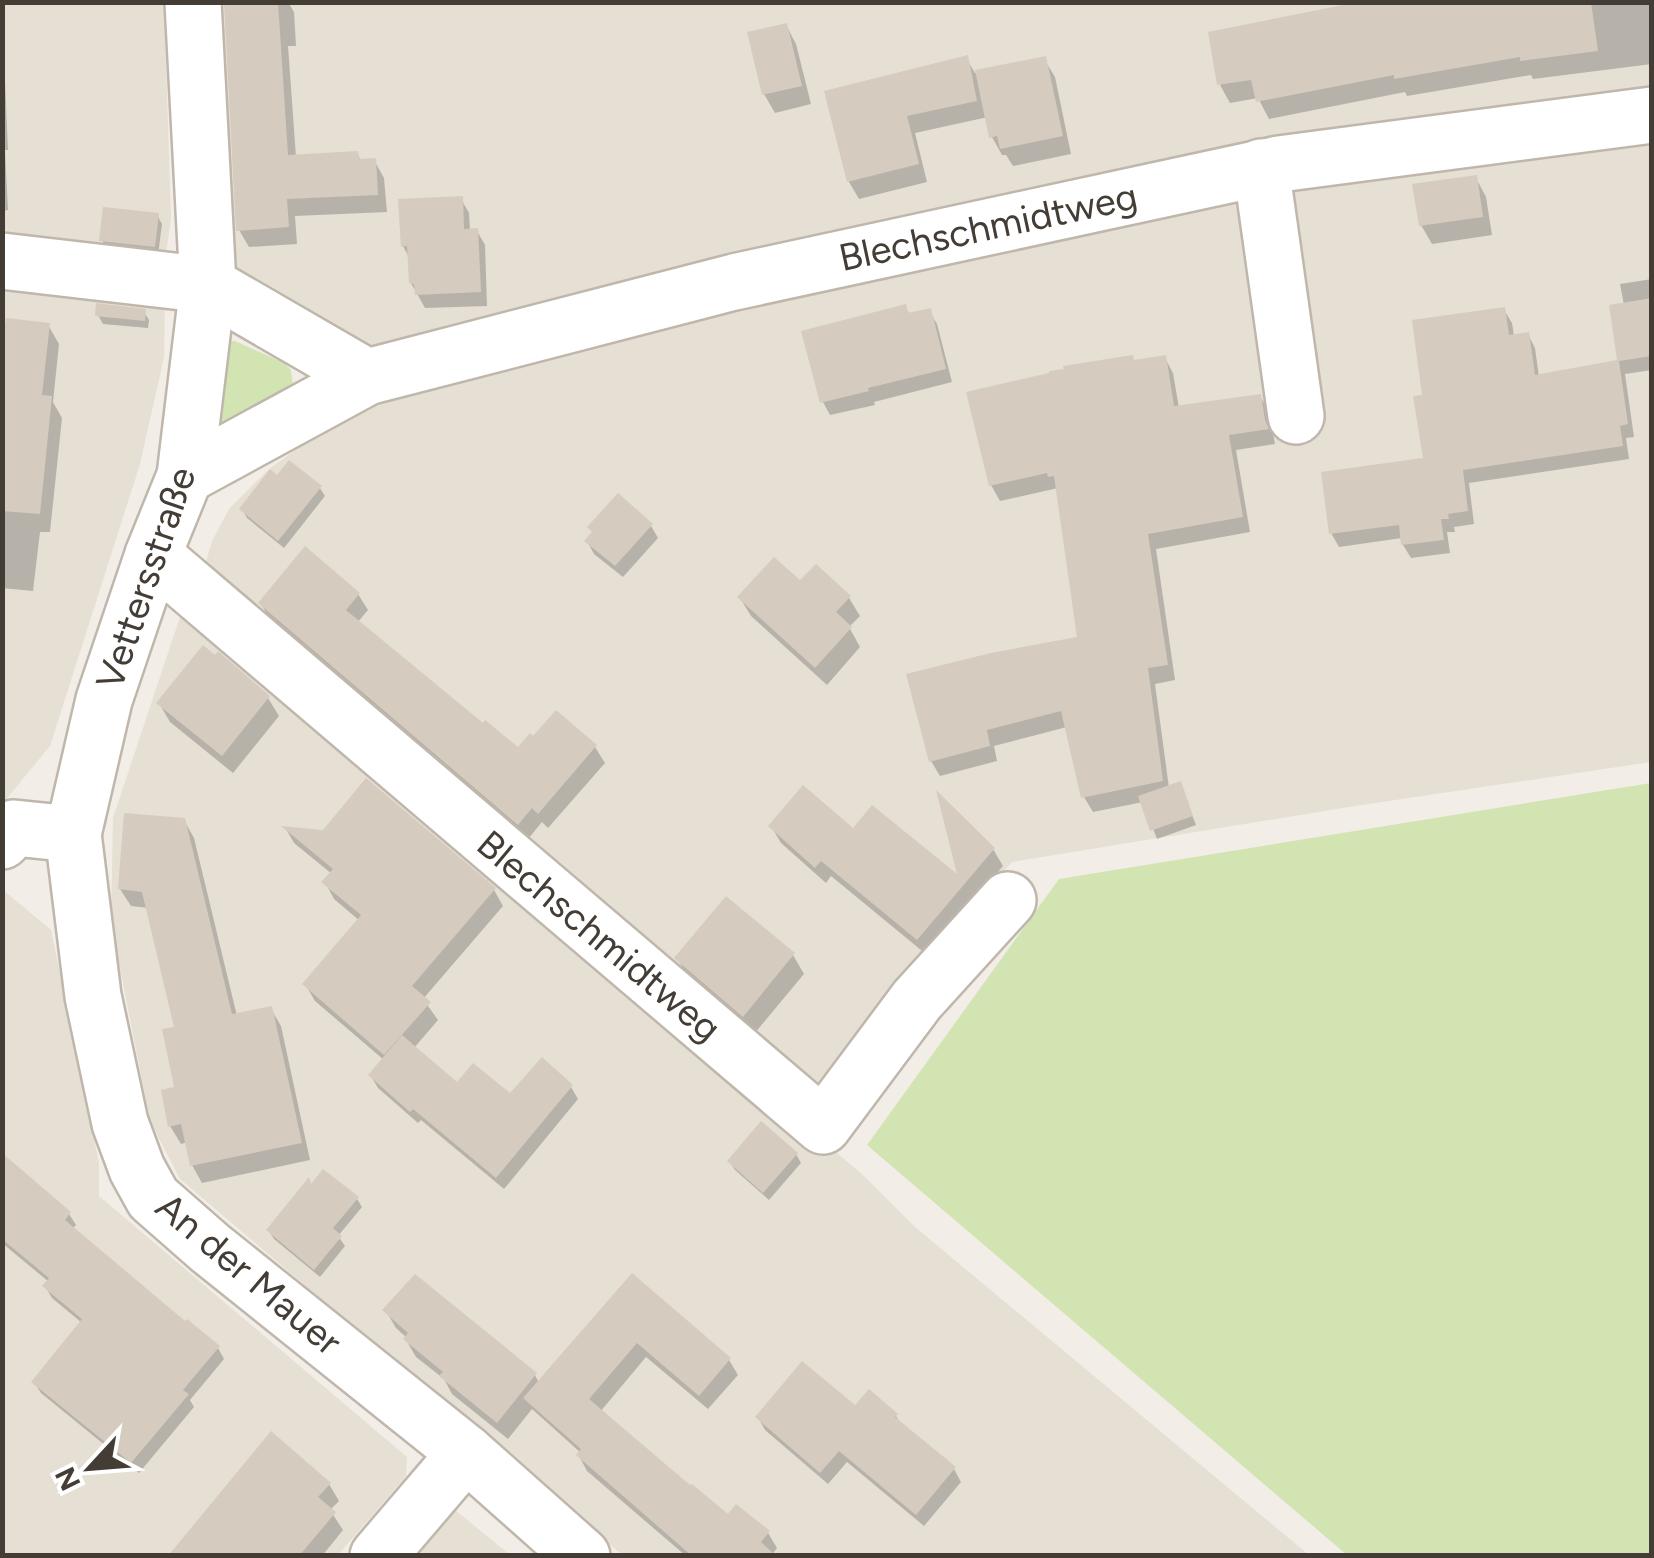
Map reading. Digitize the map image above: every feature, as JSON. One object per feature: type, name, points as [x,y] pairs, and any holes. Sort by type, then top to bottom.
[{"type":"street","name":"Vettersstraße","points":[[73,834],[104,700],[153,555],[186,476],[208,285],[193,2]]},
{"type":"street","name":"Blechschmidtweg","points":[[186,476],[367,377],[734,282],[1261,168],[1652,114]]},
{"type":"street","points":[[1261,168],[1296,416]]},
{"type":"street","points":[[2,261],[208,285],[367,377]]},
{"type":"street","name":"Blechschmidtweg","points":[[153,555],[822,1126],[918,1000],[1008,900]]},
{"type":"street","points":[[2,841],[14,828],[73,834]]},
{"type":"street","name":"An der Mauer","points":[[73,834],[94,996],[120,1123],[153,1198],[466,1452],[582,1556]]},
{"type":"street","points":[[378,1556],[466,1452]]},
{"type":"shaded area","points":[[3,3],[164,3],[171,217],[164,270],[3,251]]},
{"type":"shaded area","points":[[211,3],[1651,3],[1651,92],[1148,165],[759,246],[378,350],[223,281]]},
{"type":"shaded area","points":[[1651,138],[1651,762],[1012,862],[811,1093],[199,586],[212,541],[229,509],[269,469],[311,439],[378,402],[761,294],[1231,199],[1254,220],[1284,188]]},
{"type":"shaded area","points":[[3,269],[165,291],[164,357],[140,464],[50,746],[3,803]]},
{"type":"shaded area","points":[[183,608],[193,610],[863,1175],[915,1227],[1309,1555],[622,1555],[180,1179],[150,1121],[111,922],[113,818]]},
{"type":"shaded area","points":[[2,889],[51,930],[99,1163],[99,1196],[407,1457],[406,1476],[338,1555],[3,1555]]},
{"type":"shaded area","points":[[449,1505],[510,1555],[404,1556]]},
{"type":"green space","points":[[235,341],[284,363],[291,370],[293,387],[214,432],[223,342]]},
{"type":"green space","points":[[1651,783],[1651,1555],[1347,1555],[867,1145],[1059,879]]},
{"type":"building","points":[[224,2],[278,2],[288,155],[358,151],[359,159],[376,158],[378,195],[287,199],[289,227],[236,231]]},
{"type":"building","points":[[1358,2],[1591,2],[1598,51],[1520,61],[1520,57],[1394,79],[1394,75],[1256,102],[1251,80],[1217,85],[1208,32]]},
{"type":"building","points":[[787,23],[802,86],[762,95],[747,32]]},
{"type":"building","points":[[968,55],[977,101],[907,116],[919,164],[847,182],[824,91]]},
{"type":"building","points":[[1046,56],[1063,136],[1000,149],[997,136],[989,138],[975,70]]},
{"type":"building","points":[[1477,175],[1483,217],[1419,226],[1412,184]]},
{"type":"building","points":[[463,196],[464,229],[478,228],[481,292],[415,295],[414,284],[409,283],[407,246],[401,247],[398,199]]},
{"type":"building","points":[[103,207],[159,213],[155,247],[99,241]]},
{"type":"building","points":[[1652,298],[1652,356],[1619,361],[1628,424],[1620,426],[1623,446],[1463,470],[1468,511],[1441,519],[1444,540],[1401,545],[1399,525],[1329,534],[1321,472],[1423,458],[1413,396],[1422,395],[1412,320],[1505,307],[1509,335],[1529,332],[1535,375],[1617,360],[1609,305]]},
{"type":"building","points":[[96,303],[146,309],[145,321],[95,316]]},
{"type":"building","points":[[906,304],[908,313],[931,308],[946,369],[820,403],[801,331]]},
{"type":"building","points":[[6,318],[50,323],[42,395],[52,396],[40,514],[2,511],[2,349]]},
{"type":"building","points":[[1133,355],[1134,360],[1166,355],[1174,406],[1261,394],[1269,429],[1229,435],[1243,517],[1148,534],[1168,665],[1148,668],[1163,781],[1081,798],[1061,711],[987,730],[990,746],[929,762],[906,674],[1077,637],[1054,476],[1048,477],[1047,473],[989,486],[966,392],[1064,369],[1063,366]]},
{"type":"building","points":[[289,460],[322,486],[278,541],[239,509],[270,469],[277,475]]},
{"type":"building","points":[[618,493],[653,524],[615,566],[584,541],[592,532],[587,527]]},
{"type":"building","points":[[305,546],[360,593],[346,610],[483,723],[485,720],[518,747],[556,710],[597,745],[538,814],[532,808],[518,825],[258,603]]},
{"type":"building","points":[[774,557],[800,580],[816,564],[851,596],[836,612],[852,627],[815,668],[737,597]]},
{"type":"building","points":[[203,645],[215,655],[218,651],[270,696],[222,756],[156,703]]},
{"type":"building","points":[[366,778],[496,888],[412,986],[431,1002],[384,1055],[302,984],[361,915],[321,882],[333,869],[281,826],[323,830]]},
{"type":"building","points":[[1181,781],[1193,816],[1150,831],[1138,796]]},
{"type":"building","points":[[803,785],[853,828],[872,805],[957,874],[936,790],[995,848],[917,940],[821,861],[815,868],[768,826]]},
{"type":"building","points":[[124,813],[185,818],[232,1014],[272,1006],[302,1143],[190,1166],[181,1124],[168,1127],[161,1090],[174,1087],[162,1029],[174,1027],[142,892],[118,889]]},
{"type":"building","points":[[726,896],[795,953],[743,1017],[674,958]]},
{"type":"building","points":[[402,1035],[457,1082],[473,1063],[510,1093],[542,1057],[573,1085],[496,1178],[368,1075]]},
{"type":"building","points":[[761,1121],[798,1153],[763,1193],[727,1161]]},
{"type":"building","points":[[2,1153],[71,1212],[65,1220],[220,1346],[183,1390],[189,1394],[131,1463],[31,1382],[82,1319],[42,1286],[49,1278],[2,1239]]},
{"type":"building","points":[[323,1169],[359,1197],[333,1228],[342,1236],[314,1270],[266,1230],[309,1177],[311,1184]]},
{"type":"building","points":[[632,1273],[731,1358],[699,1396],[637,1343],[589,1399],[728,1514],[736,1504],[770,1531],[761,1542],[776,1556],[692,1556],[576,1455],[581,1449],[523,1398]]},
{"type":"building","points":[[415,1274],[537,1373],[497,1423],[439,1376],[443,1372],[403,1339],[408,1333],[382,1310]]},
{"type":"building","points":[[802,1361],[855,1405],[869,1389],[898,1414],[895,1417],[956,1467],[916,1515],[839,1451],[820,1473],[755,1417]]},
{"type":"building","points":[[271,1431],[331,1483],[318,1497],[336,1512],[299,1556],[168,1556]]}]
